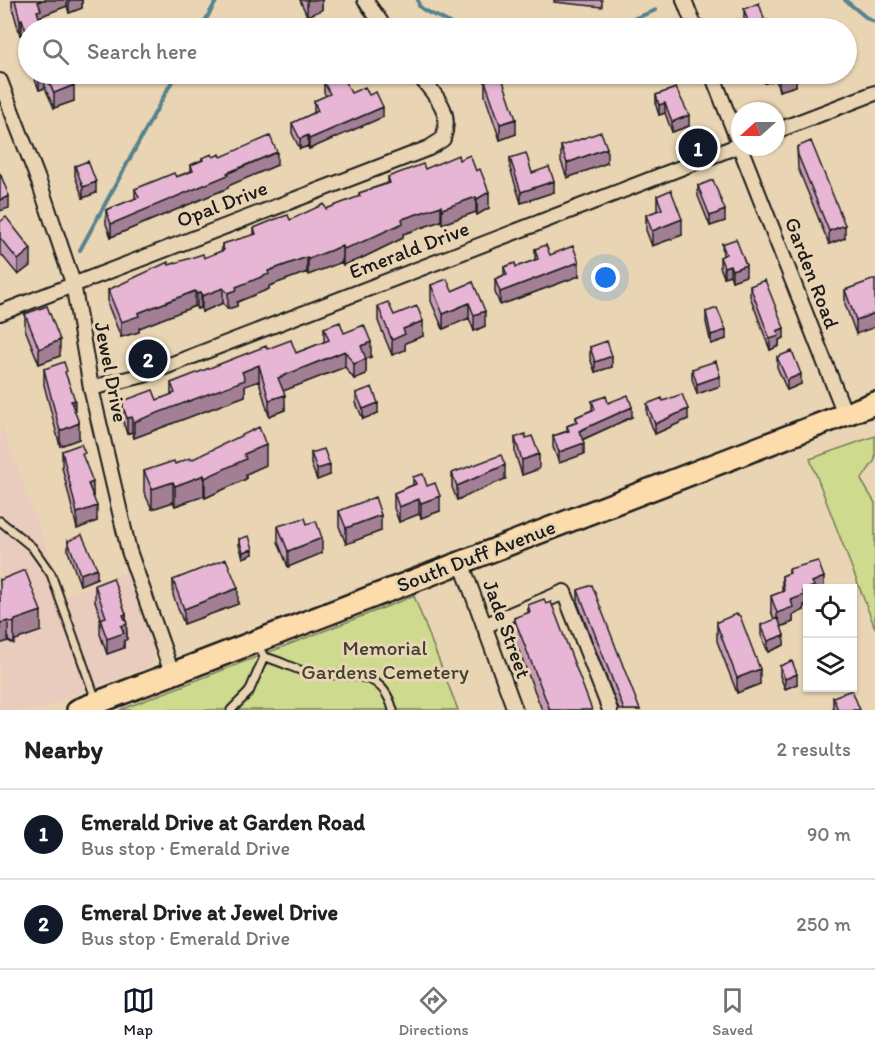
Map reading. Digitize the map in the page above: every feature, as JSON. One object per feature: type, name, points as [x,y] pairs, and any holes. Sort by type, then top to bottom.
[{"type":"main road","name":"South Duff Avenue","points":[[88,706],[172,673],[260,649],[460,562],[875,403]]},
{"type":"street","points":[[364,0],[378,18]]},
{"type":"street","points":[[684,0],[691,18]]},
{"type":"street","name":"Jewel Drive","points":[[0,81],[39,182],[73,283],[91,388],[129,551],[172,673]]},
{"type":"street","name":"Opal Drive","points":[[0,313],[429,148],[443,139],[448,123],[443,107],[426,84]]},
{"type":"street","name":"Garden Road","points":[[716,84],[731,123]]},
{"type":"street","points":[[785,128],[875,93]]},
{"type":"street","name":"Emerald Drive","points":[[91,388],[144,375],[731,149]]},
{"type":"street","name":"Garden Road","points":[[744,156],[845,414]]},
{"type":"street","name":"Jade Street","points":[[460,562],[515,710]]},
{"type":"street","points":[[484,626],[564,592],[610,710]]},
{"type":"lane","points":[[0,521],[32,547],[51,573],[88,706]]},
{"type":"lane","points":[[231,710],[249,692],[260,649],[303,671],[373,680],[384,688],[393,710]]},
{"type":"shaded area","points":[[0,421],[65,596],[128,572],[154,651],[154,661],[148,667],[38,710],[0,710]]},
{"type":"green space","points":[[875,436],[875,460],[861,480],[875,503],[875,628],[810,459]]},
{"type":"green space","name":"Memorial Gardens Cemetery","points":[[414,596],[458,710],[120,710]]},
{"type":"building","points":[[15,0],[42,0],[38,2],[41,10],[37,11],[39,18],[20,18]]},
{"type":"building","points":[[759,3],[764,18],[747,18],[744,9]]},
{"type":"building","points":[[50,84],[74,85],[54,93]]},
{"type":"building","points":[[325,84],[347,84],[351,93],[365,87],[369,95],[376,92],[383,107],[309,139],[308,135],[300,139],[292,123],[318,111],[314,101],[330,94]]},
{"type":"building","points":[[486,84],[504,84],[516,119],[500,124]]},
{"type":"building","points":[[676,88],[689,115],[672,122],[665,103],[659,105],[656,95]]},
{"type":"building","points":[[601,132],[607,148],[567,163],[561,146]]},
{"type":"building","points":[[270,136],[277,152],[111,224],[106,210],[139,197],[135,189],[174,173],[176,177],[193,171],[191,165],[212,154],[213,157],[220,154],[221,157]]},
{"type":"building","points":[[811,141],[845,225],[829,231],[798,155],[797,147]]},
{"type":"building","points":[[526,153],[532,173],[549,167],[554,181],[521,192],[510,158]]},
{"type":"building","points":[[458,155],[459,160],[470,155],[476,171],[480,169],[489,192],[477,199],[476,197],[442,209],[441,206],[402,219],[403,223],[360,243],[343,249],[342,246],[268,271],[269,274],[236,287],[237,290],[228,293],[223,288],[202,296],[201,292],[197,294],[195,291],[121,322],[108,290],[168,262],[169,265],[203,254],[204,258],[224,250],[222,244],[256,234],[254,228],[276,219],[288,215],[290,220],[324,204],[326,209],[360,196],[359,193],[390,183],[388,177],[423,164],[425,169]]},
{"type":"building","points":[[88,161],[96,182],[83,187],[75,166]]},
{"type":"building","points":[[0,173],[9,196],[0,200]]},
{"type":"building","points":[[713,180],[725,210],[710,216],[698,186]]},
{"type":"building","points":[[671,190],[682,219],[652,231],[646,215],[662,209],[657,196]]},
{"type":"building","points":[[6,217],[31,249],[18,260],[0,238],[0,222]]},
{"type":"building","points":[[736,239],[746,265],[732,270],[730,265],[724,267],[720,257],[726,254],[722,244]]},
{"type":"building","points":[[546,245],[550,255],[573,246],[579,262],[500,292],[495,279],[507,275],[504,267],[515,263],[516,267],[538,259],[535,249]]},
{"type":"building","points":[[447,279],[452,291],[473,282],[485,311],[474,315],[469,303],[443,314],[431,285]]},
{"type":"building","points":[[875,279],[875,313],[856,320],[845,290]]},
{"type":"building","points":[[765,280],[784,328],[777,331],[779,336],[770,339],[750,286]]},
{"type":"building","points":[[388,302],[394,315],[417,306],[423,321],[403,329],[405,334],[392,340],[378,306]]},
{"type":"building","points":[[47,306],[60,340],[39,349],[25,314]]},
{"type":"building","points":[[717,308],[726,330],[711,335],[706,312]]},
{"type":"building","points":[[340,322],[344,333],[364,325],[371,342],[361,346],[366,359],[354,364],[345,351],[278,378],[285,395],[269,400],[259,365],[242,372],[245,380],[134,422],[132,417],[127,418],[123,401],[153,390],[157,400],[175,393],[171,383],[266,346],[267,349],[291,340],[296,353],[329,340],[324,328]]},
{"type":"building","points":[[607,341],[612,356],[595,362],[590,347]]},
{"type":"building","points":[[792,351],[801,374],[787,380],[777,357]]},
{"type":"building","points":[[716,361],[720,376],[697,384],[692,369]]},
{"type":"building","points":[[64,362],[67,371],[65,372],[75,400],[71,401],[79,423],[60,431],[44,369]]},
{"type":"building","points":[[372,387],[378,403],[363,409],[356,393]]},
{"type":"building","points":[[682,394],[688,409],[655,424],[647,404]]},
{"type":"building","points":[[628,395],[632,407],[579,431],[584,443],[559,452],[553,436],[569,431],[567,426],[578,422],[576,417],[595,409],[592,401],[606,396],[608,403]]},
{"type":"building","points":[[259,427],[266,445],[244,454],[246,459],[205,478],[204,475],[175,486],[173,482],[152,489],[144,471],[174,461],[175,464],[190,458],[191,460]]},
{"type":"building","points":[[525,434],[526,438],[532,436],[539,454],[522,460],[515,438]]},
{"type":"building","points":[[81,444],[85,453],[82,454],[93,482],[88,484],[97,506],[77,513],[62,451]]},
{"type":"building","points":[[324,449],[330,465],[317,469],[311,453]]},
{"type":"building","points":[[501,455],[505,465],[457,486],[452,473]]},
{"type":"building","points":[[423,474],[427,486],[435,483],[440,496],[421,503],[419,499],[399,507],[394,493],[416,484],[413,477]]},
{"type":"building","points":[[375,497],[381,515],[346,528],[339,511]]},
{"type":"building","points":[[305,518],[307,524],[316,521],[322,538],[288,551],[278,526]]},
{"type":"building","points":[[82,535],[97,568],[80,574],[68,541]]},
{"type":"building","points":[[249,536],[253,549],[243,552],[239,539]]},
{"type":"building","points":[[226,559],[238,588],[184,609],[173,580]]},
{"type":"building","points":[[818,561],[824,577],[812,582],[813,584],[803,584],[803,595],[791,600],[793,607],[777,613],[771,596],[784,591],[782,576],[790,573],[789,569]]},
{"type":"building","points":[[25,570],[41,611],[15,620],[14,623],[8,621],[0,623],[0,580]]},
{"type":"building","points":[[113,578],[126,614],[123,615],[127,624],[121,626],[124,633],[107,639],[100,619],[106,617],[95,585]]},
{"type":"building","points":[[592,585],[640,710],[624,710],[578,590]]},
{"type":"building","points":[[544,599],[546,604],[551,602],[592,710],[550,710],[514,618],[530,612],[528,605]]},
{"type":"building","points":[[736,614],[740,616],[760,669],[737,678],[717,625],[717,622]]},
{"type":"building","points":[[778,618],[784,635],[768,641],[761,625]]},
{"type":"building","points":[[792,661],[797,674],[785,679],[780,666]]},
{"type":"building","points":[[853,692],[860,710],[838,710],[833,697]]},
{"type":"waterway","points":[[207,18],[217,0]]},
{"type":"waterway","points":[[418,0],[419,6],[441,18]]},
{"type":"waterway","points":[[845,0],[875,22]]},
{"type":"waterway","points":[[635,18],[656,10]]},
{"type":"waterway","points":[[80,250],[171,84]]},
{"type":"place","name":"Emerald Drive at Garden Road","points":[[698,148]]},
{"type":"place","name":"Emeral Drive at Jewel Drive","points":[[148,359]]}]
